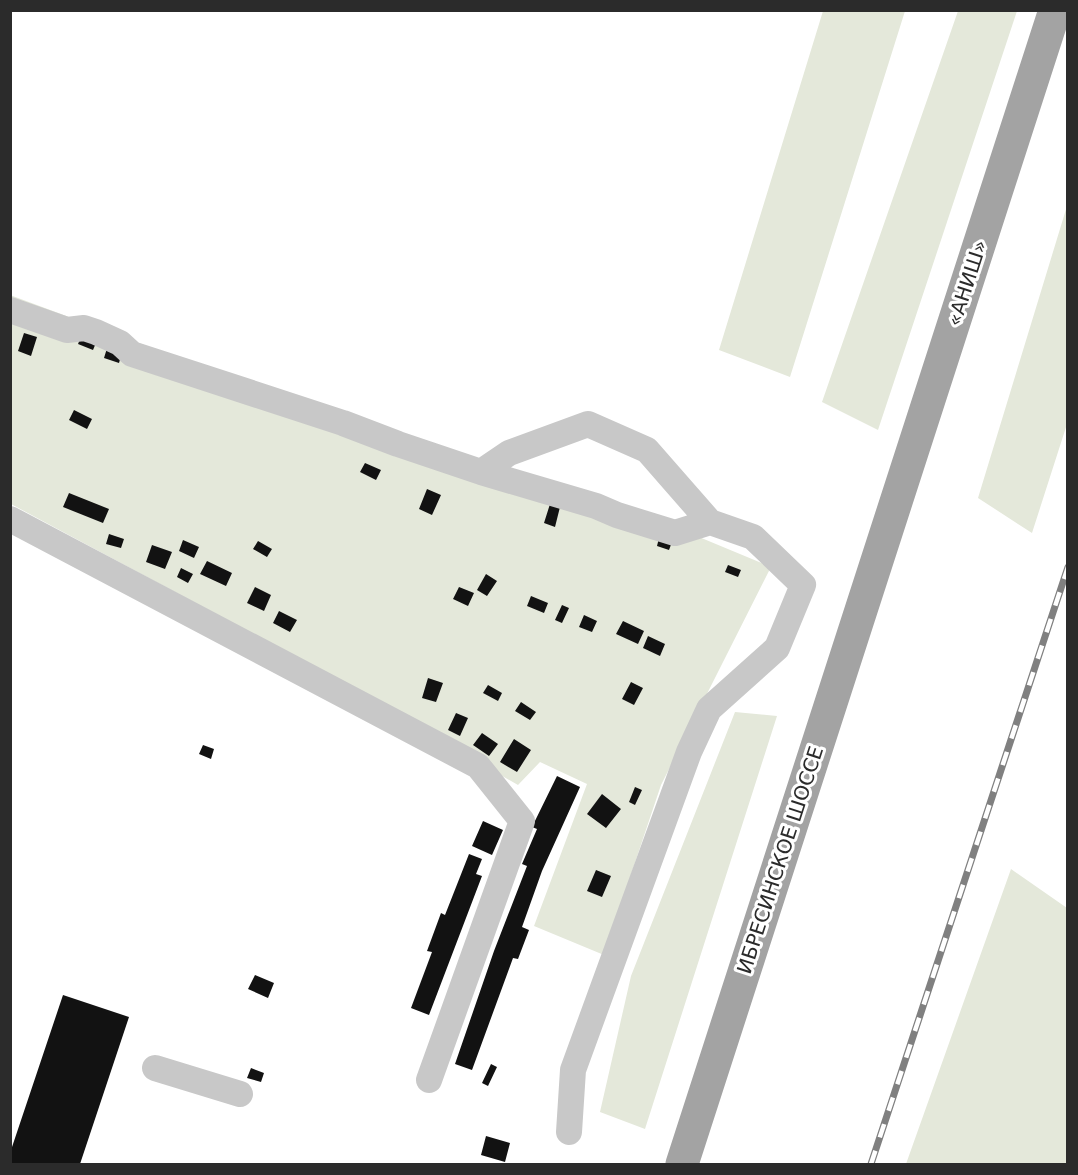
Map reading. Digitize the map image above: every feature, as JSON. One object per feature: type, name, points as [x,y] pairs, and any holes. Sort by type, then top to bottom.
[{"type":"main road","name":"«АНИШ»","points":[[878,556],[1055,10]]},
{"type":"main road","name":"ИБРЕСИНСКОЕ ШОССЕ","points":[[682,1164],[878,556]]},
{"type":"lane","points":[[10,310],[67,330],[84,328],[96,332],[120,343],[132,354],[343,423],[481,472],[596,506],[675,533],[710,522]]},
{"type":"lane","points":[[481,472],[509,453],[588,424],[647,450],[710,522],[753,537],[803,585],[777,648],[709,709],[689,752],[573,1070],[569,1132]]},
{"type":"lane","points":[[10,519],[478,766],[522,821],[429,1080]]},
{"type":"lane","points":[[155,1068],[240,1094]]},
{"type":"shaded area","points":[[823,11],[905,11],[790,377],[719,350]]},
{"type":"shaded area","points":[[958,11],[1017,11],[878,430],[822,402]]},
{"type":"shaded area","points":[[1067,206],[1067,424],[1032,533],[978,498]]},
{"type":"shaded area","points":[[10,295],[268,391],[622,505],[771,567],[661,785],[604,955],[534,926],[587,784],[540,762],[518,785],[272,644],[11,504]]},
{"type":"shaded area","points":[[735,712],[777,716],[645,1129],[600,1112],[631,976]]},
{"type":"shaded area","points":[[1011,869],[1067,908],[1067,1164],[906,1164]]},
{"type":"building","points":[[83,332],[98,338],[93,350],[78,344]]},
{"type":"building","points":[[24,333],[37,337],[31,356],[18,351]]},
{"type":"building","points":[[108,345],[123,349],[119,363],[104,358]]},
{"type":"building","points":[[74,410],[92,419],[87,429],[69,420]]},
{"type":"building","points":[[365,463],[381,470],[376,480],[360,472]]},
{"type":"building","points":[[427,489],[441,495],[432,515],[419,509]]},
{"type":"building","points":[[69,493],[109,509],[103,523],[63,507]]},
{"type":"building","points":[[550,504],[560,507],[555,527],[544,523]]},
{"type":"building","points":[[109,534],[124,539],[121,548],[106,544]]},
{"type":"building","points":[[659,538],[672,542],[669,550],[657,546]]},
{"type":"building","points":[[183,540],[199,547],[194,558],[179,551]]},
{"type":"building","points":[[258,541],[272,549],[267,557],[253,549]]},
{"type":"building","points":[[152,545],[172,552],[165,569],[146,562]]},
{"type":"building","points":[[207,561],[232,573],[226,586],[200,574]]},
{"type":"building","points":[[728,565],[741,570],[738,577],[725,572]]},
{"type":"building","points":[[181,568],[193,574],[188,583],[177,577]]},
{"type":"building","points":[[486,574],[497,581],[487,596],[477,590]]},
{"type":"building","points":[[255,587],[271,595],[264,611],[247,603]]},
{"type":"building","points":[[459,587],[474,593],[468,606],[453,599]]},
{"type":"building","points":[[531,596],[548,603],[544,613],[527,606]]},
{"type":"building","points":[[562,605],[569,608],[562,623],[555,620]]},
{"type":"building","points":[[279,611],[297,620],[290,632],[273,623]]},
{"type":"building","points":[[584,615],[597,621],[592,632],[579,627]]},
{"type":"building","points":[[623,621],[644,631],[638,644],[616,634]]},
{"type":"building","points":[[648,636],[665,644],[660,656],[643,648]]},
{"type":"building","points":[[428,678],[443,683],[436,702],[422,698]]},
{"type":"building","points":[[631,682],[643,688],[634,705],[622,699]]},
{"type":"building","points":[[488,685],[502,693],[498,701],[483,693]]},
{"type":"building","points":[[521,702],[536,712],[530,720],[515,711]]},
{"type":"building","points":[[456,713],[468,718],[460,736],[448,730]]},
{"type":"building","points":[[482,733],[498,744],[489,756],[473,745]]},
{"type":"building","points":[[514,739],[531,750],[517,772],[500,762]]},
{"type":"building","points":[[203,745],[214,749],[211,759],[199,754]]},
{"type":"building","points":[[557,776],[580,787],[542,871],[522,927],[529,930],[518,959],[513,958],[472,1070],[455,1064],[494,951],[527,866],[522,864],[537,829],[532,827]]},
{"type":"building","points":[[635,787],[642,790],[635,805],[629,802]]},
{"type":"building","points":[[602,794],[621,809],[606,828],[587,814]]},
{"type":"building","points":[[483,821],[503,830],[492,855],[472,846]]},
{"type":"building","points":[[469,854],[482,859],[476,874],[482,876],[429,1015],[411,1008],[432,952],[427,951],[441,913],[445,915]]},
{"type":"building","points":[[596,870],[611,876],[602,897],[587,891]]},
{"type":"building","points":[[255,975],[274,983],[268,998],[248,989]]},
{"type":"building","points":[[63,995],[129,1017],[80,1164],[10,1164],[10,1153]]},
{"type":"building","points":[[491,1064],[497,1067],[488,1086],[482,1083]]},
{"type":"building","points":[[251,1068],[264,1073],[261,1082],[247,1078]]},
{"type":"building","points":[[486,1136],[510,1143],[505,1162],[481,1155]]},
{"type":"railway","points":[[871,1164],[1068,567]]}]
